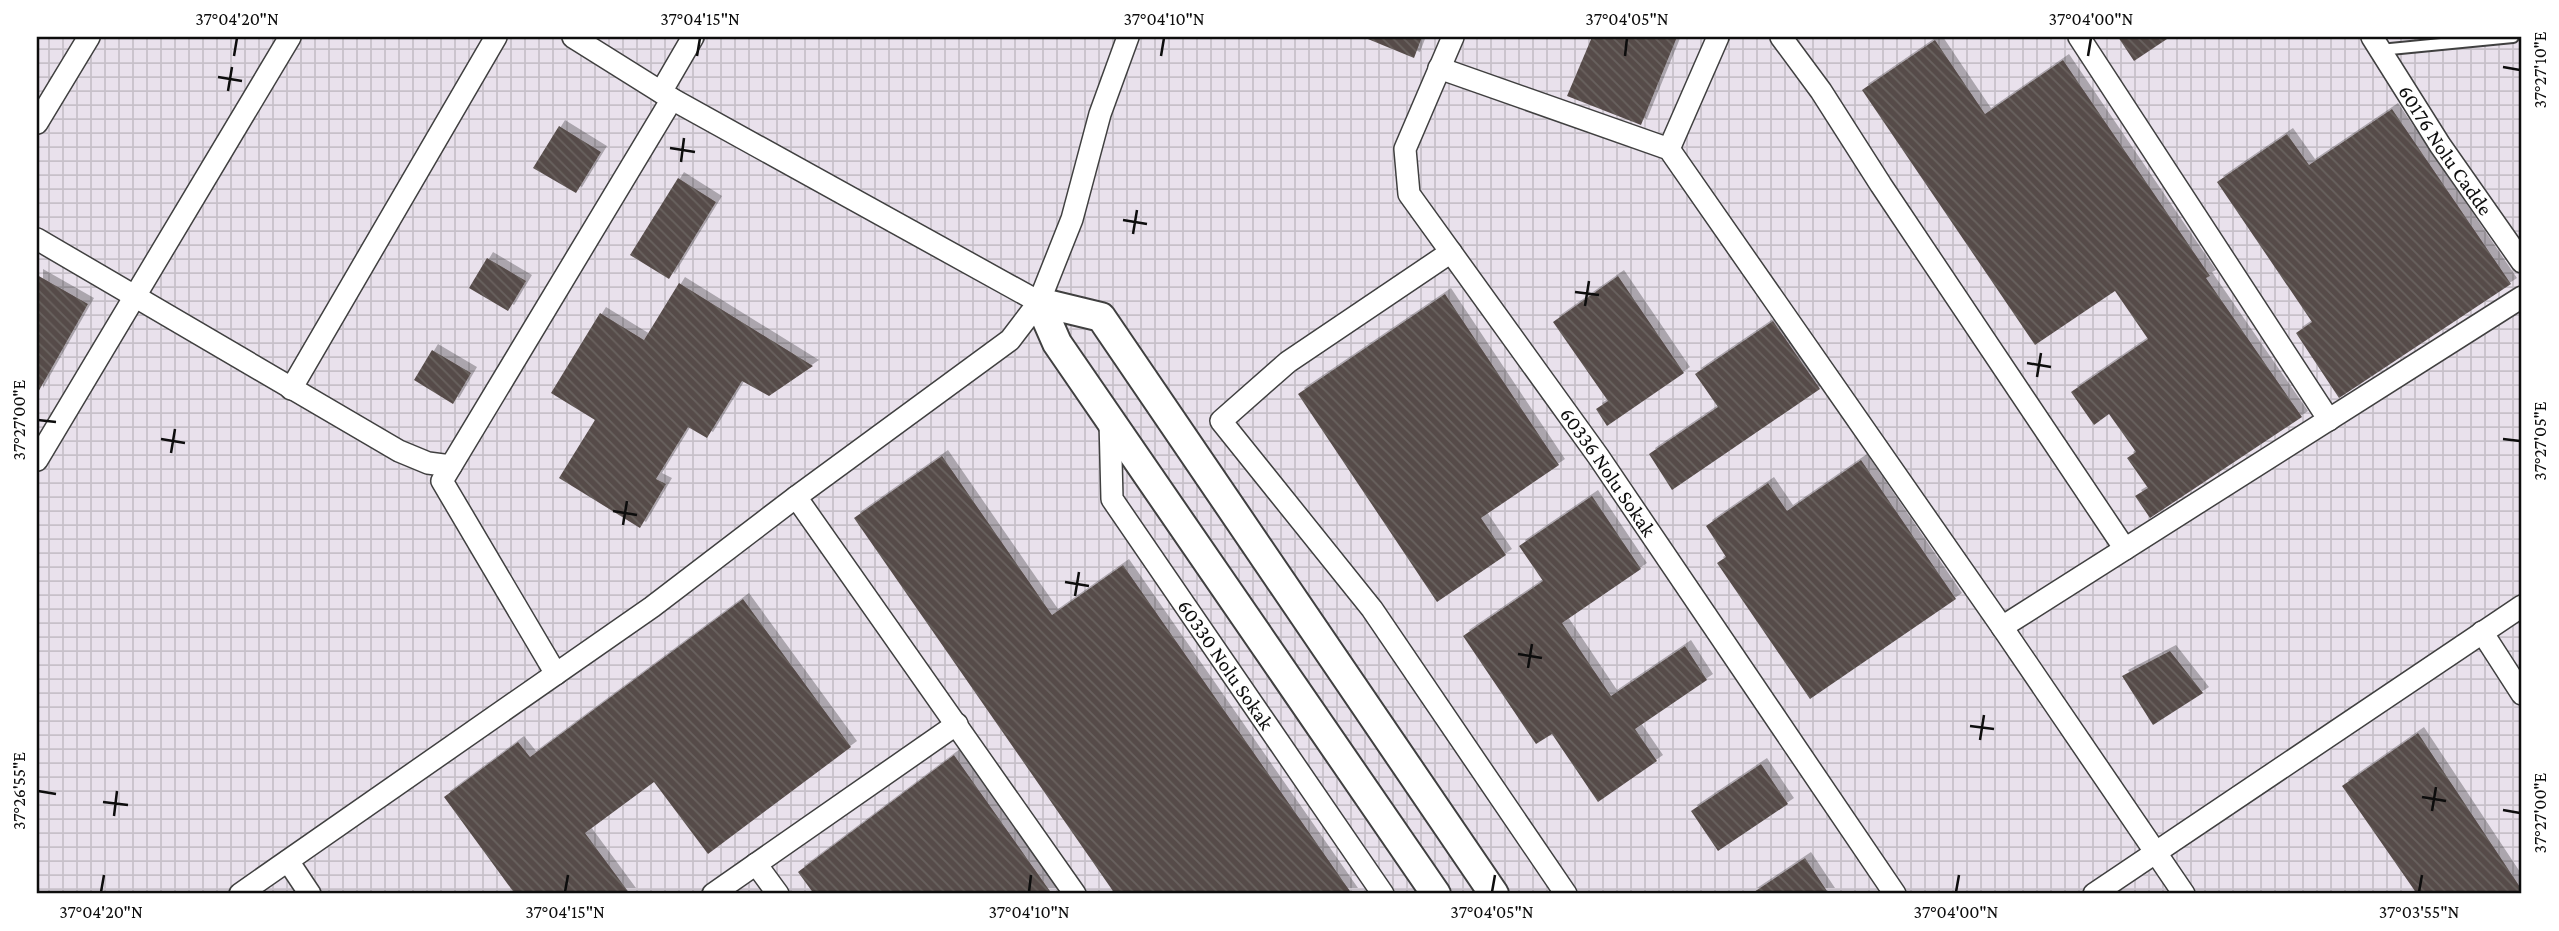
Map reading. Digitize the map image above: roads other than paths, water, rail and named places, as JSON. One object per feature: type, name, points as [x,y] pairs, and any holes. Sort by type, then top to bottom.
[{"type":"street","points":[[37,123],[89,37]]},
{"type":"street","points":[[37,460],[290,37]]},
{"type":"street","points":[[291,388],[496,37]]},
{"type":"street","points":[[573,37],[666,95],[1039,302],[1101,317],[1494,894]]},
{"type":"street","points":[[556,674],[442,481],[666,95],[693,37]]},
{"type":"street","points":[[240,894],[652,607],[1010,340],[1039,302],[1072,219],[1100,114],[1128,37]]},
{"type":"street","name":"60336 Nolu Sokak","points":[[1453,37],[1405,149],[1409,194],[1598,456],[1895,894]]},
{"type":"street","points":[[1669,149],[1718,37]]},
{"type":"street","points":[[1781,37],[1821,91],[2125,549]]},
{"type":"street","points":[[2079,37],[2329,420]]},
{"type":"street","name":"60176 Nolu Cadde","points":[[2376,43],[2440,145],[2522,262]]},
{"type":"street","points":[[1439,68],[1669,149],[2184,894]]},
{"type":"street","points":[[37,239],[399,451],[428,463],[451,466]]},
{"type":"street","points":[[1451,252],[1287,362],[1221,421],[1372,610],[1566,894]]},
{"type":"street","points":[[2002,628],[2522,297]]},
{"type":"street","points":[[1039,302],[1057,343],[1436,894]]},
{"type":"street","name":"60330 Nolu Sokak","points":[[1110,420],[1112,499],[1383,894]]},
{"type":"street","points":[[796,497],[1075,894]]},
{"type":"street","points":[[2094,894],[2522,606]]},
{"type":"street","points":[[2482,632],[2522,694]]},
{"type":"street","points":[[713,894],[957,723]]},
{"type":"street","points":[[288,861],[310,894]]},
{"type":"street","points":[[756,864],[778,894]]},
{"type":"lane","points":[[2376,43],[2513,37]]}]
